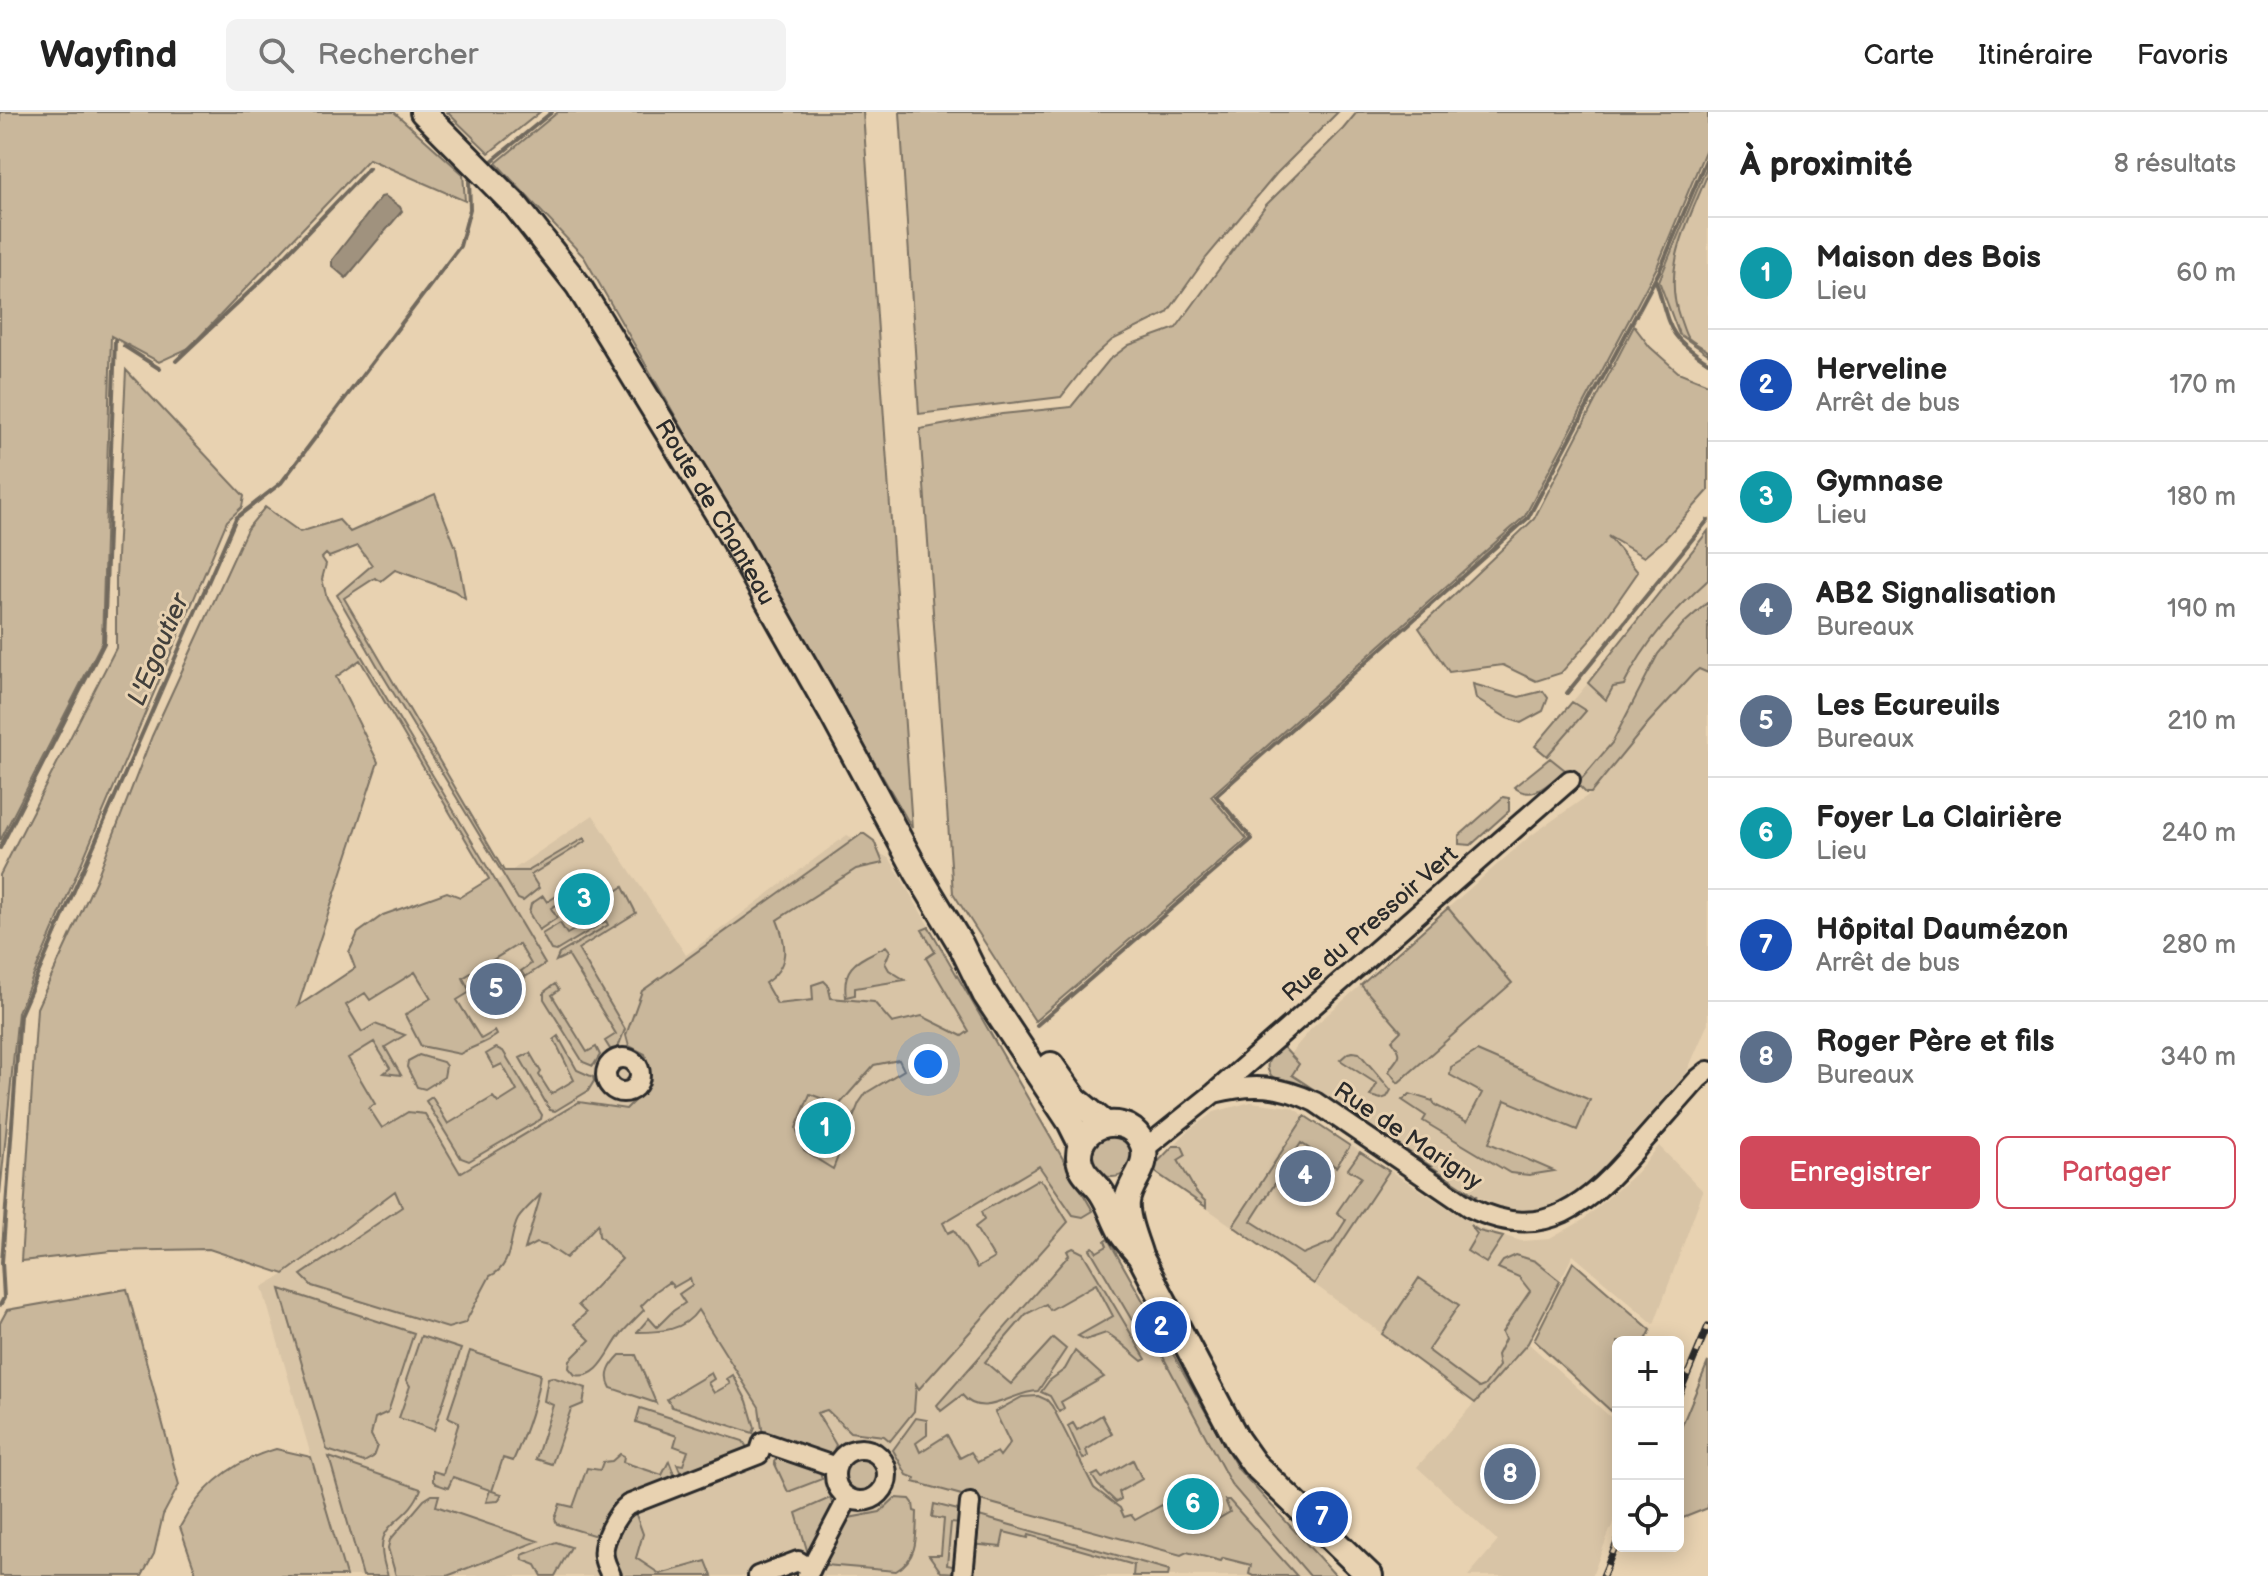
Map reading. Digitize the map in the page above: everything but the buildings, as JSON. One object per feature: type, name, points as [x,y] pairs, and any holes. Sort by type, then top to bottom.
[{"type":"main road","name":"Route de Chanteau","points":[[423,112],[496,185],[549,246],[578,285],[658,412],[831,712],[917,872],[961,945],[985,994],[1070,1122],[1081,1144],[1081,1166],[1102,1193],[1122,1233],[1140,1256],[1237,1440],[1254,1464],[1370,1576]]},
{"type":"main road","name":"Route de Chanteau","points":[[961,945],[1075,1099],[1138,1135],[1144,1149],[1144,1163],[1133,1180],[1127,1210],[1140,1256]]},
{"type":"main road","points":[[1081,1144],[1086,1135],[1116,1125]]},
{"type":"main road","points":[[1092,1182],[1104,1188],[1115,1188],[1133,1180]]},
{"type":"main road","name":"Route de Chanteau","points":[[1321,1530],[1359,1576]]},
{"type":"street","name":"Rue du Pressoir Vert","points":[[1144,1149],[1207,1098],[1570,780]]},
{"type":"street","name":"Rue de Marigny","points":[[1207,1098],[1232,1088],[1271,1086],[1292,1091],[1315,1102],[1469,1207],[1488,1216],[1529,1223],[1546,1220],[1582,1204],[1609,1181],[1708,1071]]},
{"type":"street","name":"Rue du Pressoir Vert","points":[[1116,1125],[1145,1128],[1169,1120],[1207,1098]]},
{"type":"street","points":[[611,1576],[603,1548],[620,1511],[628,1505],[759,1454],[763,1442],[836,1467]]},
{"type":"street","points":[[863,1449],[877,1454],[886,1467],[886,1483],[878,1496],[863,1502],[848,1498],[836,1485],[836,1467],[848,1452],[863,1449]]},
{"type":"street","points":[[758,1576],[798,1561],[809,1572],[848,1498]]},
{"type":"street","points":[[963,1576],[970,1503]]},
{"type":"shaded area","points":[[0,112],[394,112],[463,174],[465,201],[369,159],[189,348],[159,362],[111,336],[102,642],[0,841]]},
{"type":"shaded area","points":[[447,112],[540,112],[489,153]]},
{"type":"shaded area","points":[[558,112],[863,112],[912,828],[584,257],[496,163]]},
{"type":"shaded area","points":[[900,112],[1338,112],[1277,173],[1206,258],[1167,313],[1112,340],[1090,360],[1061,397],[919,414]]},
{"type":"shaded area","points":[[1357,112],[1708,112],[1708,144],[1657,267],[1525,516],[1211,796],[1247,839],[1035,1021],[953,893],[920,429],[1002,414],[1071,407],[1109,360],[1129,345],[1176,328],[1266,205]]},
{"type":"shaded area","points":[[1708,164],[1708,354],[1679,334],[1659,281]]},
{"type":"shaded area","points":[[1708,164],[1708,173],[1680,244],[1674,281],[1675,300],[1686,335],[1708,354],[1679,334],[1659,281]]},
{"type":"shaded area","points":[[385,196],[402,211],[346,278],[332,266],[332,260],[381,197]]},
{"type":"shaded area","points":[[1634,326],[1650,347],[1678,372],[1708,384],[1708,491],[1663,541],[1644,557],[1608,536],[1638,572],[1593,637],[1561,673],[1536,681],[1503,665],[1449,672],[1419,628],[1534,519]]},
{"type":"shaded area","points":[[126,370],[244,496],[242,507],[227,521],[18,1012],[0,1194],[0,875],[116,648],[116,578]]},
{"type":"shaded area","points":[[435,494],[456,548],[465,598],[454,591],[395,570],[381,581],[375,578],[344,598],[504,871],[528,871],[584,838],[586,841],[531,875],[539,888],[523,901],[518,899],[337,595],[372,565],[358,546],[329,557],[326,554],[322,558],[326,564],[322,579],[327,598],[545,964],[525,977],[521,971],[531,964],[519,944],[463,978],[470,992],[457,1000],[481,1039],[495,1031],[497,1035],[460,1054],[421,1046],[405,1015],[431,998],[415,972],[370,1000],[365,993],[346,1005],[362,1032],[375,1024],[405,1035],[385,1047],[401,1075],[384,1073],[390,1068],[374,1042],[348,1058],[375,1104],[369,1108],[382,1128],[408,1112],[425,1114],[460,1173],[579,1102],[626,1109],[648,1085],[650,1073],[645,1054],[629,1046],[626,1035],[642,991],[863,833],[874,841],[883,863],[856,869],[777,920],[784,954],[779,970],[765,983],[777,1004],[813,1000],[812,985],[824,981],[831,998],[874,1002],[892,1023],[922,1016],[962,1036],[969,1031],[926,958],[935,952],[922,930],[929,927],[1093,1211],[1083,1217],[1073,1215],[1039,1166],[943,1223],[948,1233],[954,1230],[977,1268],[994,1258],[975,1227],[984,1220],[981,1212],[1035,1181],[1044,1183],[1068,1222],[919,1389],[916,1384],[914,1411],[890,1441],[884,1436],[850,1432],[827,1410],[817,1413],[836,1445],[833,1452],[825,1455],[763,1436],[759,1407],[698,1310],[679,1326],[663,1331],[637,1332],[649,1318],[657,1327],[685,1303],[679,1294],[692,1285],[690,1278],[674,1287],[669,1282],[656,1291],[641,1306],[644,1310],[621,1334],[597,1368],[591,1373],[575,1375],[569,1368],[570,1360],[590,1340],[574,1324],[586,1313],[578,1305],[622,1259],[599,1236],[598,1224],[566,1258],[548,1246],[536,1243],[525,1249],[541,1194],[518,1219],[507,1258],[490,1276],[465,1323],[448,1328],[312,1286],[301,1275],[402,1207],[395,1191],[284,1274],[209,1249],[111,1251],[21,1261],[37,1008],[96,880],[152,736],[247,529],[265,507],[300,532],[339,520],[350,532]],"holes":[[[360,660],[489,879],[460,897],[447,892],[383,915],[358,933],[349,952],[355,968],[298,1006],[378,762],[336,677]],[[899,1060],[904,1070],[866,1093],[859,1103],[833,1169],[804,1151],[796,1128],[810,1094],[839,1105],[874,1065]]]},
{"type":"shaded area","points":[[1708,531],[1708,580],[1661,628],[1624,685],[1613,687],[1606,700],[1588,683]]},
{"type":"shaded area","points":[[1708,533],[1708,1023],[1686,1074],[1591,1181],[1551,1206],[1528,1210],[1504,1209],[1476,1196],[1279,1067],[1311,1029],[1475,884],[1529,837],[1590,794],[1535,746]]},
{"type":"shaded area","points":[[1708,602],[1708,673],[1699,669],[1693,674],[1591,793],[1586,793],[1577,784],[1612,743],[1658,654],[1682,625]]},
{"type":"shaded area","points":[[1473,684],[1519,697],[1543,691],[1548,698],[1543,711],[1521,723],[1476,699]]},
{"type":"shaded area","points":[[1572,702],[1586,711],[1547,756],[1535,746]]},
{"type":"shaded area","points":[[1550,758],[1565,770],[1535,792],[1528,793],[1514,787]]},
{"type":"shaded area","points":[[1503,797],[1509,798],[1509,811],[1471,845],[1459,844],[1459,836]]},
{"type":"shaded area","points":[[593,815],[686,955],[847,835],[890,859],[1093,1209],[1238,1469],[1336,1576],[346,1576],[262,1287],[288,1272],[395,1191],[294,1019]]},
{"type":"shaded area","points":[[623,887],[636,913],[578,949],[625,1029],[617,1050],[610,1049],[605,1041],[616,1034],[568,955],[556,961],[559,954],[608,925],[606,921],[556,951],[551,950],[542,934],[560,923],[567,934],[603,913],[597,903]]},
{"type":"shaded area","points":[[566,890],[570,896],[551,908],[557,918],[539,930],[529,913],[531,904],[543,896],[547,902]]},
{"type":"shaded area","points":[[1448,908],[1512,983],[1398,1083],[1389,1071],[1399,1057],[1392,1040],[1401,1031],[1361,985]]},
{"type":"shaded area","points":[[886,946],[890,951],[885,963],[889,970],[905,980],[855,988],[855,995],[846,997],[845,986],[850,970],[861,959]]},
{"type":"shaded area","points":[[555,984],[559,990],[552,995],[587,1052],[596,1047],[600,1055],[593,1066],[583,1062],[544,999],[544,992]]},
{"type":"shaded area","points":[[558,1036],[577,1070],[593,1077],[594,1081],[588,1091],[555,1111],[550,1110],[520,1058],[530,1053],[551,1094],[574,1080],[554,1039]]},
{"type":"shaded area","points":[[496,1048],[503,1051],[542,1115],[541,1119],[469,1161],[461,1158],[426,1101],[432,1097],[448,1124],[493,1097],[498,1103],[517,1091],[502,1064],[494,1068],[486,1054]]},
{"type":"shaded area","points":[[1279,1048],[1284,1048],[1299,1064],[1292,1075],[1476,1196],[1312,1090],[1274,1078],[1267,1066]]},
{"type":"shaded area","points":[[1477,1051],[1590,1100],[1577,1130],[1505,1100],[1489,1143],[1554,1171],[1529,1175],[1510,1173],[1423,1121],[1426,1116],[1402,1100],[1410,1094],[1433,1101],[1467,1122],[1482,1093],[1450,1075],[1451,1067]]},
{"type":"shaded area","points":[[1353,1052],[1359,1053],[1391,1090],[1387,1097],[1370,1096],[1377,1084],[1340,1060]]},
{"type":"shaded area","points":[[419,1055],[443,1062],[446,1066],[444,1077],[425,1089],[417,1087],[407,1067],[408,1061]]},
{"type":"shaded area","points":[[1251,1102],[1291,1107],[1479,1228],[1521,1241],[1550,1239],[1583,1220],[1636,1173],[1659,1146],[1703,1191],[1654,1324],[1573,1255],[1528,1343],[1612,1419],[1612,1525],[1592,1576],[1468,1576],[1498,1541],[1417,1467],[1475,1402],[1151,1169],[1189,1130],[1214,1112]]},
{"type":"shaded area","points":[[1305,1116],[1350,1146],[1336,1167],[1301,1143],[1251,1221],[1303,1254],[1332,1242],[1346,1220],[1337,1212],[1361,1177],[1348,1169],[1360,1152],[1389,1171],[1314,1284],[1233,1226]]},
{"type":"shaded area","points":[[1112,1135],[1127,1141],[1133,1156],[1127,1171],[1112,1177],[1097,1171],[1091,1156],[1097,1141]]},
{"type":"shaded area","points":[[1173,1146],[1182,1146],[1186,1155],[1178,1160],[1196,1192],[1206,1202],[1206,1207],[1151,1169]]},
{"type":"shaded area","points":[[1470,1225],[1479,1231],[1503,1237],[1486,1263],[1467,1251],[1477,1234]]},
{"type":"shaded area","points":[[1108,1239],[1238,1469],[1336,1576],[1310,1576],[1231,1484],[1152,1336],[1143,1339],[1090,1249],[1093,1247],[1097,1252],[1107,1246],[1105,1241]]},
{"type":"shaded area","points":[[1073,1248],[1083,1253],[1146,1359],[1142,1361],[1106,1333],[1086,1340],[1078,1336],[1113,1316],[1096,1284],[1050,1310],[1046,1304],[1026,1314],[985,1362],[1011,1384],[1053,1338],[1066,1349],[1038,1391],[989,1405],[970,1402],[962,1395],[941,1411],[937,1405],[1069,1255],[1067,1251]]},
{"type":"shaded area","points":[[1516,1255],[1535,1261],[1560,1281],[1528,1343],[1475,1403],[1382,1334],[1419,1278],[1459,1305],[1428,1350],[1479,1388],[1484,1386],[1499,1366],[1497,1355],[1505,1339],[1502,1332],[1530,1291],[1519,1277],[1498,1268],[1503,1261]]},
{"type":"shaded area","points":[[1573,1262],[1651,1330],[1648,1336],[1612,1336],[1611,1411],[1534,1340]]},
{"type":"shaded area","points":[[127,1289],[179,1485],[163,1515],[154,1554],[142,1576],[0,1576],[0,1323],[7,1310]]},
{"type":"shaded area","points":[[280,1289],[414,1333],[388,1412],[375,1418],[371,1435],[377,1446],[373,1457],[364,1462],[327,1450]]},
{"type":"shaded area","points":[[421,1336],[461,1349],[434,1430],[399,1418],[410,1386],[406,1380]]},
{"type":"shaded area","points":[[470,1351],[540,1374],[522,1440],[513,1461],[503,1458],[492,1491],[502,1494],[498,1501],[486,1502],[490,1490],[453,1477],[448,1488],[433,1481],[433,1471],[443,1474],[459,1422],[448,1417]]},
{"type":"shaded area","points":[[1075,1351],[1104,1377],[1061,1402],[1064,1408],[1059,1412],[1050,1396],[1041,1392],[1049,1381],[1065,1369]]},
{"type":"shaded area","points":[[620,1355],[636,1355],[656,1403],[611,1388],[608,1374]]},
{"type":"shaded area","points":[[1708,1362],[1708,1508],[1684,1518],[1684,1480],[1684,1420]]},
{"type":"shaded area","points":[[711,1373],[714,1379],[708,1383],[714,1393],[730,1384],[727,1379],[733,1375],[747,1401],[755,1428],[753,1433],[672,1407],[667,1399]]},
{"type":"shaded area","points":[[548,1378],[586,1388],[583,1404],[571,1409],[552,1464],[536,1459],[553,1405],[544,1401]]},
{"type":"shaded area","points":[[1038,1396],[1052,1406],[1094,1488],[1120,1508],[1124,1517],[1131,1515],[1135,1520],[1162,1505],[1184,1522],[1196,1526],[1199,1516],[1211,1508],[1216,1520],[1230,1512],[1225,1500],[1229,1500],[1297,1576],[1253,1576],[1249,1574],[1251,1565],[1187,1552],[1181,1555],[914,1482],[915,1478],[907,1475],[893,1450],[916,1418],[927,1420],[927,1435],[916,1443],[920,1452],[947,1435],[960,1458],[971,1452],[978,1462],[997,1452],[1000,1456],[1010,1443],[995,1412],[1022,1397]]},
{"type":"shaded area","points":[[640,1408],[743,1441],[748,1449],[681,1474],[677,1464],[683,1465],[688,1451],[674,1446],[677,1436],[636,1422]]},
{"type":"shaded area","points":[[1102,1415],[1112,1434],[1086,1450],[1088,1456],[1083,1459],[1068,1426],[1073,1423],[1077,1430]]},
{"type":"shaded area","points":[[276,1449],[311,1457],[346,1576],[197,1576],[180,1527],[188,1513],[219,1478],[246,1461]]},
{"type":"shaded area","points":[[620,1454],[624,1456],[623,1462],[662,1475],[669,1461],[675,1477],[615,1503],[598,1534],[557,1524],[555,1519],[560,1504],[573,1507],[587,1468],[600,1470],[603,1462],[612,1461]]},
{"type":"shaded area","points":[[778,1456],[819,1468],[822,1479],[788,1492],[774,1462]]},
{"type":"shaded area","points":[[329,1457],[421,1489],[407,1511],[385,1534],[382,1544],[388,1576],[363,1576]]},
{"type":"shaded area","points":[[862,1458],[874,1463],[879,1475],[874,1487],[862,1492],[850,1487],[845,1475],[850,1463]]},
{"type":"shaded area","points":[[1133,1460],[1142,1479],[1119,1492],[1121,1499],[1116,1502],[1092,1476],[1098,1473],[1102,1478]]},
{"type":"shaded area","points":[[439,1495],[436,1506],[538,1541],[447,1576],[396,1576],[388,1548],[390,1540],[424,1500]]},
{"type":"shaded area","points":[[830,1498],[835,1509],[812,1550],[807,1550],[796,1513]]},
{"type":"shaded area","points":[[895,1498],[910,1499],[917,1512],[915,1545],[903,1566],[896,1571],[825,1565],[823,1562],[849,1518],[880,1512]]},
{"type":"shaded area","points":[[934,1504],[962,1511],[961,1524],[951,1523],[947,1565],[958,1567],[958,1573],[941,1572],[929,1555],[941,1555],[944,1519],[932,1517]]},
{"type":"shaded area","points":[[635,1512],[643,1534],[636,1558],[660,1574],[706,1561],[712,1576],[621,1576],[613,1551],[627,1517]]},
{"type":"shaded area","points":[[979,1516],[1169,1570],[1168,1576],[1133,1576],[1134,1565],[1029,1535],[1028,1538],[1004,1532],[1001,1547],[971,1544],[975,1521]]},
{"type":"shaded area","points":[[556,1542],[571,1547],[555,1576],[542,1576],[536,1565],[523,1560],[522,1555]]},
{"type":"waterway","name":"L'Egoutier","points":[[487,165],[552,112]]},
{"type":"waterway","points":[[1037,1025],[1252,839],[1216,796],[1528,518],[1659,272],[1708,155]]},
{"type":"waterway","points":[[176,361],[264,278],[369,168]]},
{"type":"waterway","name":"L'Egoutier","points":[[0,1305],[4,1298],[2,1262],[20,1015],[236,518],[281,483],[460,246],[470,209],[469,180],[474,176]]},
{"type":"waterway","points":[[1656,281],[1672,329],[1684,344],[1708,362]]},
{"type":"waterway","points":[[0,848],[104,643],[115,340]]},
{"type":"waterway","points":[[124,346],[160,369]]},
{"type":"waterway","points":[[1567,693],[1708,520]]},
{"type":"railway","points":[[1684,1383],[1708,1326]]},
{"type":"railway","points":[[1603,1576],[1613,1552]]},
{"type":"place","name":"Gymnase","points":[[584,899]]},
{"type":"place","name":"Les Ecureuils","points":[[496,989]]},
{"type":"place","name":"Maison des Bois","points":[[825,1128]]},
{"type":"place","name":"AB2 Signalisation","points":[[1305,1176]]},
{"type":"place","name":"Herveline","points":[[1161,1327]]},
{"type":"place","name":"Roger Père et fils","points":[[1510,1474]]},
{"type":"place","name":"Foyer La Clairière","points":[[1193,1504]]},
{"type":"place","name":"Hôpital Daumézon","points":[[1322,1517]]}]
